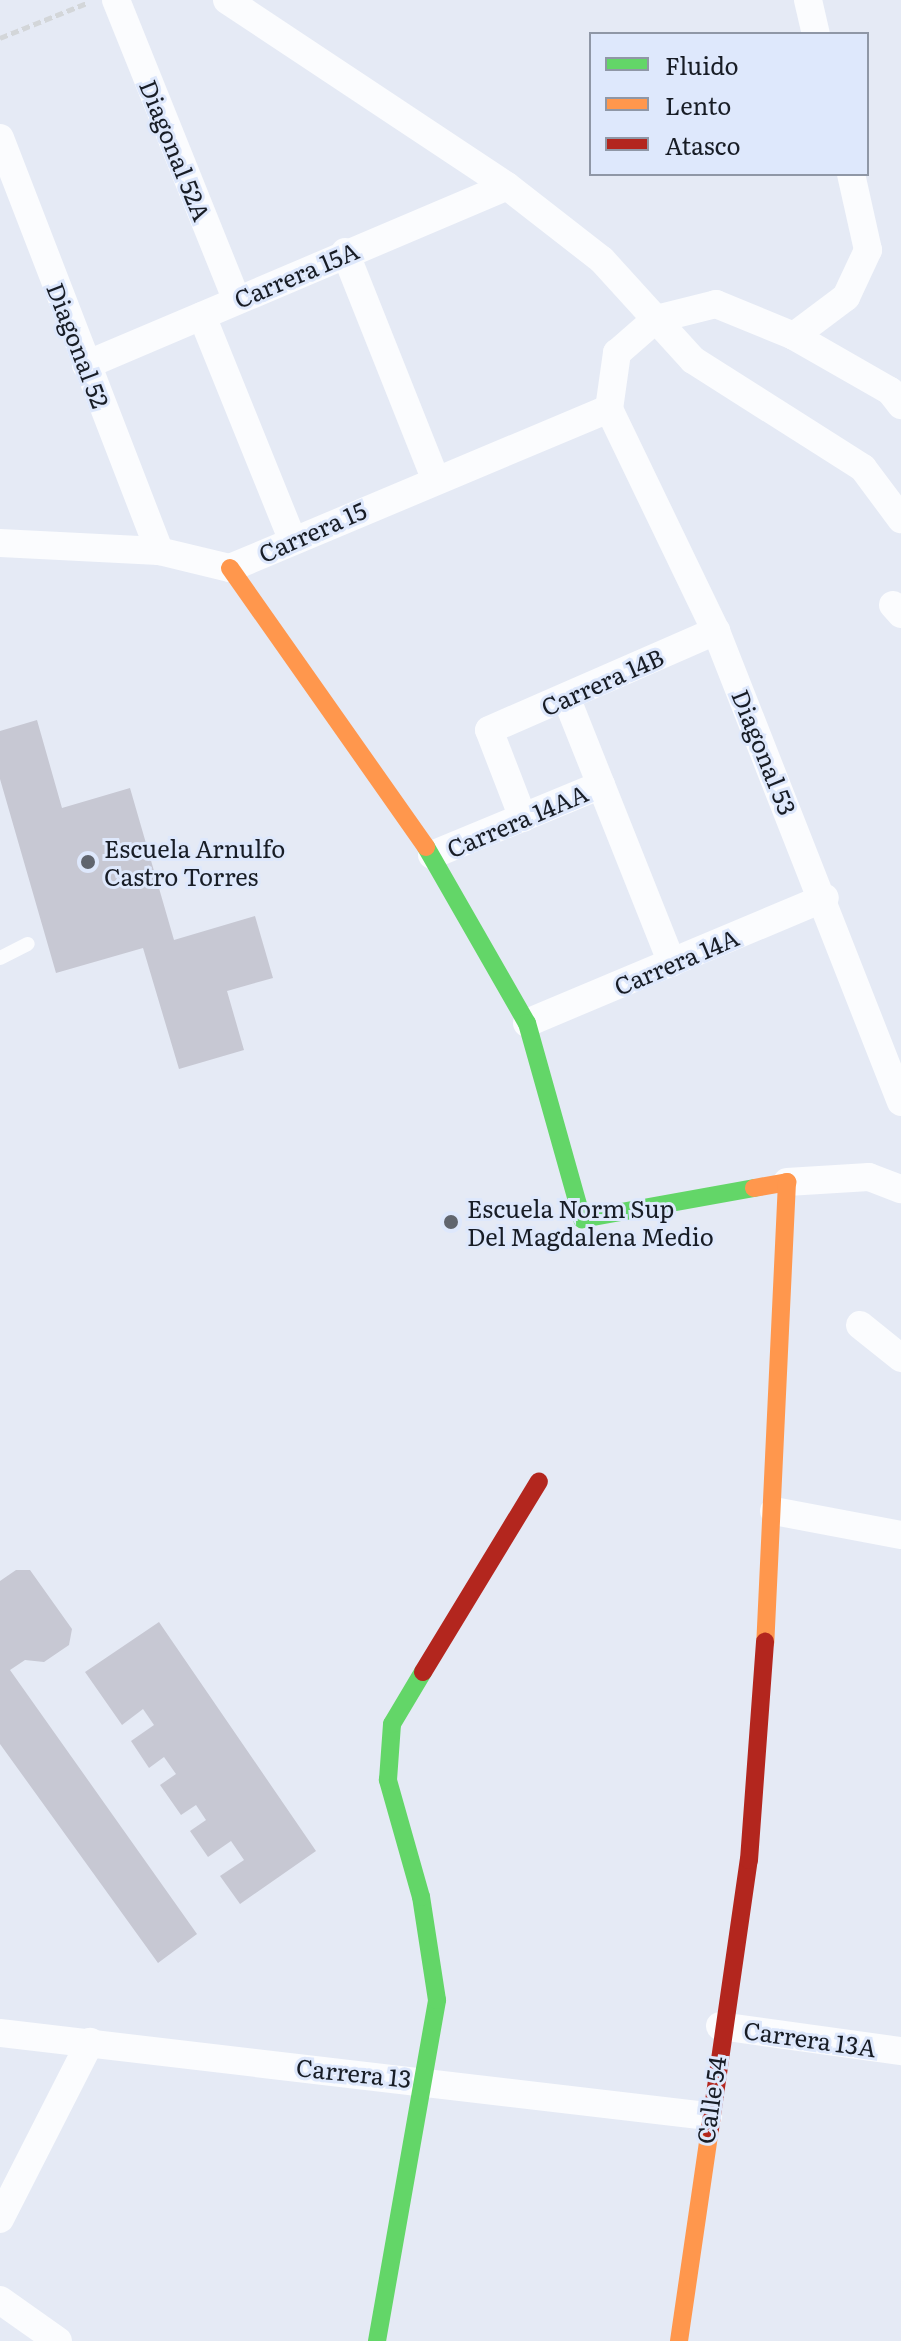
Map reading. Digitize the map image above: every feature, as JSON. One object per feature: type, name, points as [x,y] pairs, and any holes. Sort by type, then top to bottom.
[{"type":"street","name":"Diagonal 52A","points":[[116,0],[236,299]]},
{"type":"street","points":[[227,0],[507,186],[602,260],[693,360],[863,468],[901,519]]},
{"type":"street","points":[[808,0],[816,32]]},
{"type":"street","name":"Diagonal 52","points":[[0,138],[159,551]]},
{"type":"street","points":[[794,336],[846,297],[868,250],[851,176]]},
{"type":"street","name":"Carrera 15A","points":[[86,365],[345,252],[507,186]]},
{"type":"street","points":[[345,252],[435,478]]},
{"type":"street","points":[[609,409],[617,353],[656,319],[716,304],[794,336],[890,391],[901,405]]},
{"type":"street","points":[[202,316],[292,539]]},
{"type":"street","name":"Carrera 15","points":[[0,543],[159,551],[230,568],[435,478],[609,409]]},
{"type":"street","name":"Diagonal 53","points":[[609,409],[716,631],[825,898],[901,1102]]},
{"type":"street","points":[[230,568],[432,855],[527,1023],[582,1219],[787,1182],[869,1177],[901,1189]]},
{"type":"street","name":"Carrera 14B","points":[[523,818],[489,730],[716,631]]},
{"type":"street","points":[[566,697],[672,963]]},
{"type":"street","name":"Carrera 14AA","points":[[432,855],[601,785]]},
{"type":"street","name":"Carrera 14A","points":[[527,1023],[825,898]]},
{"type":"street","name":"Calle 54","points":[[679,2341],[720,2026],[749,1860],[774,1511],[787,1182]]},
{"type":"street","points":[[860,1325],[901,1358]]},
{"type":"street","points":[[377,2341],[418,2080],[437,2000],[434,1969],[388,1780],[392,1724],[539,1481]]},
{"type":"street","points":[[774,1511],[901,1535]]},
{"type":"street","name":"Carrera 13A","points":[[720,2026],[901,2051]]},
{"type":"street","name":"Carrera 13","points":[[0,2033],[708,2116]]},
{"type":"street","points":[[0,2219],[90,2042]]},
{"type":"street","points":[[0,2300],[58,2341]]},
{"type":"lane","points":[[0,958],[28,944]]},
{"type":"path","points":[[0,38],[95,0]]},
{"type":"building","name":"Escuela Arnulfo Castro Torres","points":[[37,720],[62,808],[130,788],[174,940],[255,916],[273,978],[227,991],[244,1050],[179,1069],[143,948],[56,973],[0,779],[0,731]]},
{"type":"building","points":[[16,1570],[30,1570],[72,1629],[69,1645],[44,1662],[25,1660],[10,1670],[197,1934],[158,1963],[0,1744],[0,1581]]},
{"type":"building","points":[[159,1622],[316,1851],[240,1904],[220,1876],[244,1860],[231,1841],[208,1857],[190,1831],[206,1820],[196,1805],[181,1815],[160,1785],[176,1774],[164,1757],[149,1768],[131,1741],[154,1725],[143,1709],[122,1725],[85,1672]]},
{"type":"traffic: fast","points":[[426,847],[527,1023],[582,1219],[754,1188]]},
{"type":"traffic: fast","points":[[377,2341],[437,2000],[421,1897],[388,1780],[392,1724],[423,1672]]},
{"type":"traffic: slow","points":[[230,568],[426,847]]},
{"type":"traffic: slow","points":[[754,1188],[787,1182],[765,1642]]},
{"type":"traffic: slow","points":[[679,2341],[710,2129]]},
{"type":"traffic: jam","points":[[423,1672],[539,1481]]},
{"type":"traffic: jam","points":[[710,2129],[749,1860],[765,1642]]},
{"type":"place","name":"Escuela Arnulfo Castro Torres","points":[[88,862]]},
{"type":"place","name":"Escuela Norm Sup Del Magdalena Medio","points":[[451,1222]]}]
